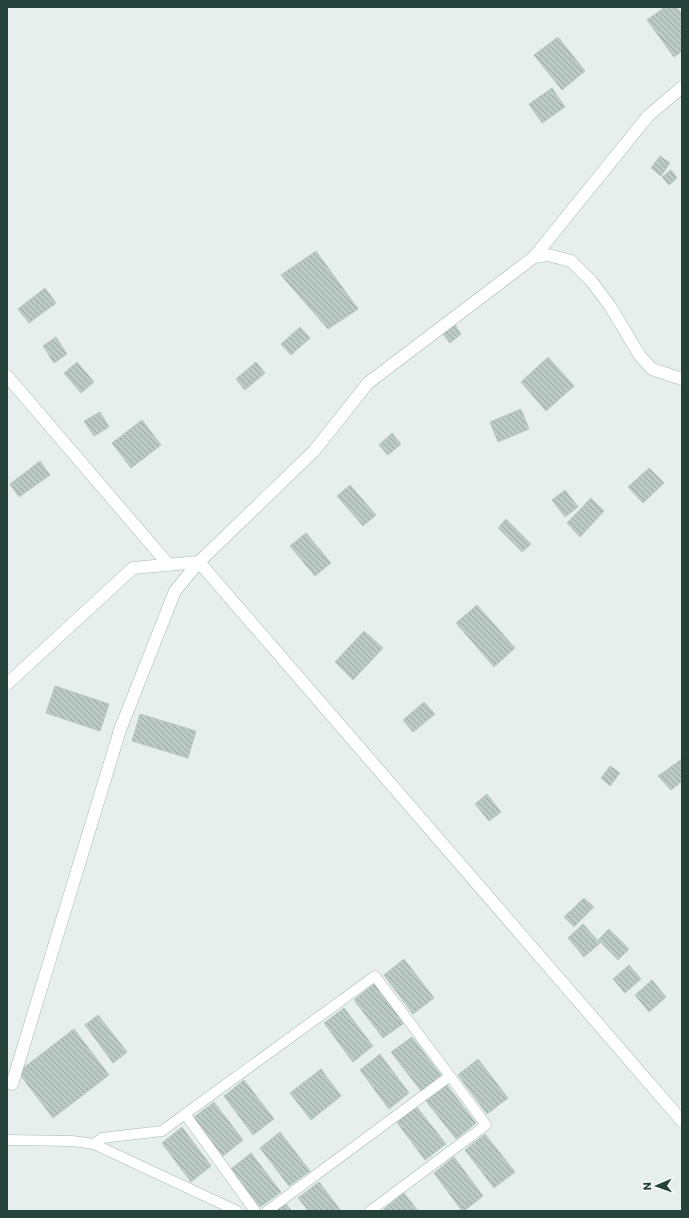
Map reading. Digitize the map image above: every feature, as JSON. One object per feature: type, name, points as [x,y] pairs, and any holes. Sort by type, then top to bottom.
[{"type":"street","points":[[12,1084],[120,730],[175,591],[199,562],[314,452],[368,383],[534,257],[648,116],[682,87]]},
{"type":"street","points":[[534,257],[548,255],[571,261],[592,282],[610,306],[640,356],[652,369],[682,379]]},
{"type":"street","points":[[7,376],[168,564]]},
{"type":"street","points":[[7,684],[133,568],[199,562]]},
{"type":"street","points":[[199,562],[682,1121]]},
{"type":"lane","points":[[94,1144],[102,1138],[162,1131],[375,976],[486,1124],[370,1211]]},
{"type":"lane","points":[[267,1211],[450,1076]]},
{"type":"lane","points":[[185,1114],[254,1211]]},
{"type":"lane","points":[[7,1140],[72,1141],[94,1144],[236,1211]]},
{"type":"building","points":[[665,7],[677,7],[682,14],[682,51],[674,57],[647,20]]},
{"type":"building","points":[[558,37],[585,71],[562,90],[534,55]]},
{"type":"building","points":[[552,88],[565,107],[542,123],[529,104]]},
{"type":"building","points":[[660,156],[670,163],[661,176],[651,168]]},
{"type":"building","points":[[671,170],[677,178],[669,185],[662,177]]},
{"type":"building","points":[[316,251],[358,309],[328,329],[281,275]]},
{"type":"building","points":[[45,288],[56,303],[29,323],[18,309]]},
{"type":"building","points":[[455,325],[461,334],[450,343],[443,334]]},
{"type":"building","points":[[300,327],[310,338],[291,355],[281,344]]},
{"type":"building","points":[[56,337],[67,354],[54,363],[43,346]]},
{"type":"building","points":[[548,357],[574,386],[546,411],[521,382]]},
{"type":"building","points":[[77,362],[94,382],[81,393],[64,373]]},
{"type":"building","points":[[256,362],[265,373],[245,390],[236,379]]},
{"type":"building","points":[[521,409],[529,429],[498,442],[490,422]]},
{"type":"building","points":[[100,412],[109,427],[94,436],[84,421]]},
{"type":"building","points":[[142,420],[161,445],[131,468],[112,443]]},
{"type":"building","points":[[392,433],[401,444],[388,455],[379,445]]},
{"type":"building","points":[[40,461],[50,475],[19,497],[10,484]]},
{"type":"building","points":[[649,468],[664,483],[643,503],[628,487]]},
{"type":"building","points":[[350,485],[376,515],[363,526],[337,496]]},
{"type":"building","points":[[565,490],[578,507],[565,517],[552,500]]},
{"type":"building","points":[[591,498],[604,511],[580,537],[567,523]]},
{"type":"building","points":[[506,519],[531,544],[522,552],[498,528]]},
{"type":"building","points":[[306,533],[331,563],[315,576],[290,546]]},
{"type":"building","points":[[477,605],[515,648],[494,667],[456,623]]},
{"type":"building","points":[[364,631],[383,648],[353,680],[335,662]]},
{"type":"building","points":[[55,686],[109,704],[100,731],[46,713]]},
{"type":"building","points":[[424,702],[435,714],[413,732],[403,720]]},
{"type":"building","points":[[140,714],[196,731],[188,758],[132,741]]},
{"type":"building","points":[[682,759],[682,781],[671,790],[658,776]]},
{"type":"building","points":[[610,766],[620,773],[610,786],[601,778]]},
{"type":"building","points":[[487,794],[501,812],[489,821],[475,804]]},
{"type":"building","points":[[584,898],[594,907],[574,927],[564,917]]},
{"type":"building","points":[[583,924],[600,943],[584,957],[568,938]]},
{"type":"building","points":[[609,929],[629,949],[618,960],[598,940]]},
{"type":"building","points":[[404,959],[434,998],[413,1014],[384,975]]},
{"type":"building","points":[[629,965],[641,979],[625,993],[613,979]]},
{"type":"building","points":[[652,980],[666,997],[649,1012],[635,995]]},
{"type":"building","points":[[374,984],[404,1023],[383,1038],[354,1000]]},
{"type":"building","points":[[344,1008],[373,1046],[353,1062],[324,1023]]},
{"type":"building","points":[[98,1015],[127,1052],[113,1063],[85,1025]]},
{"type":"building","points":[[74,1029],[109,1075],[53,1118],[18,1072]]},
{"type":"building","points":[[412,1037],[441,1075],[421,1091],[391,1052]]},
{"type":"building","points":[[380,1054],[409,1093],[389,1109],[360,1070]]},
{"type":"building","points":[[478,1059],[508,1098],[487,1114],[458,1075]]},
{"type":"building","points":[[321,1069],[341,1096],[311,1120],[290,1093]]},
{"type":"building","points":[[244,1080],[274,1119],[253,1135],[224,1096]]},
{"type":"building","points":[[447,1085],[476,1123],[456,1139],[426,1101]]},
{"type":"building","points":[[214,1102],[243,1140],[223,1156],[193,1118]]},
{"type":"building","points":[[416,1106],[446,1144],[425,1160],[396,1121]]},
{"type":"building","points":[[182,1127],[211,1166],[191,1182],[162,1143]]},
{"type":"building","points":[[280,1132],[310,1171],[289,1186],[260,1148]]},
{"type":"building","points":[[485,1134],[515,1172],[494,1188],[465,1150]]},
{"type":"building","points":[[251,1153],[281,1192],[260,1207],[231,1169]]},
{"type":"building","points":[[454,1157],[483,1196],[464,1211],[462,1211],[434,1173]]},
{"type":"building","points":[[319,1182],[341,1211],[309,1211],[298,1198]]},
{"type":"building","points":[[404,1193],[418,1211],[385,1211],[384,1209]]},
{"type":"building","points":[[286,1204],[292,1211],[276,1211]]}]
